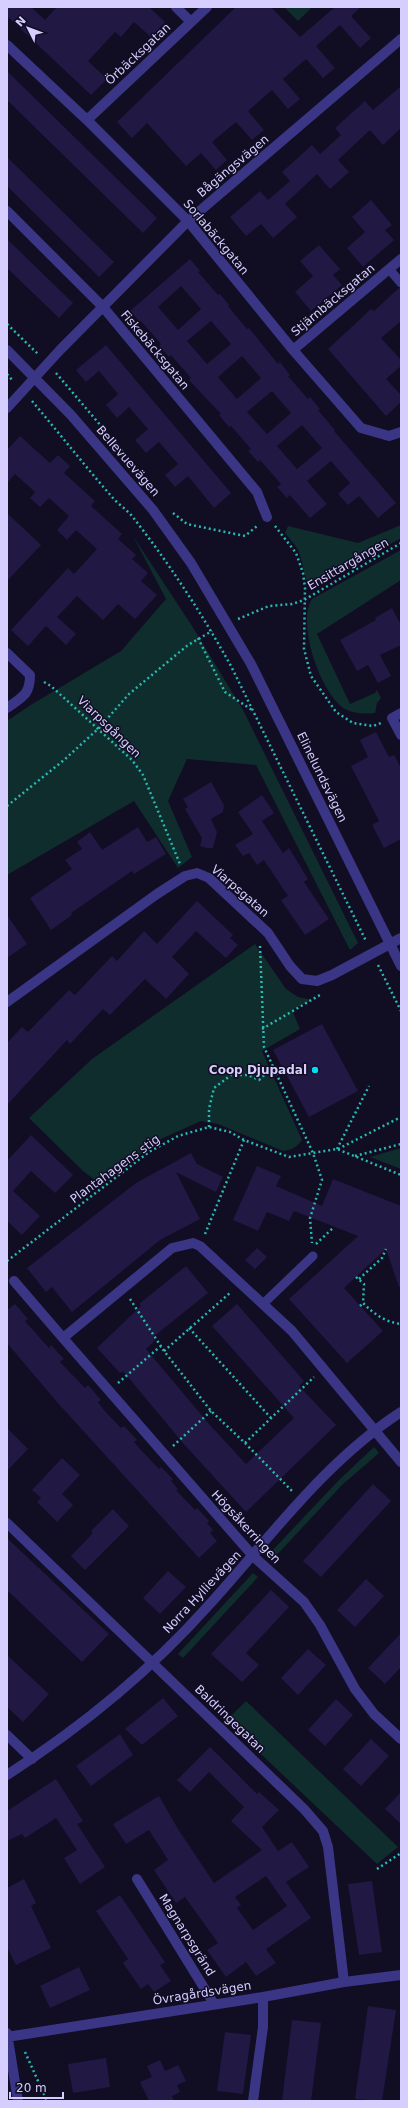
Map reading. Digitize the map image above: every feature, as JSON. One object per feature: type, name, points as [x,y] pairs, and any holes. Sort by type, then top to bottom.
[{"type":"street","points":[[176,7],[192,22]]},
{"type":"street","name":"Örbäcksgatan","points":[[87,120],[207,7]]},
{"type":"street","name":"Bågängsvägen","points":[[7,408],[103,307],[188,221],[401,39]]},
{"type":"street","name":"Sorlabäckgatan","points":[[7,45],[87,120],[188,221],[293,350],[361,428],[389,436],[401,432]]},
{"type":"street","name":"Fiskebäcksgatan","points":[[7,211],[103,307],[257,492],[267,517]]},
{"type":"street","name":"Stjärnbäcksgatan","points":[[293,350],[401,259]]},
{"type":"street","name":"Bellevuevägen","points":[[7,350],[36,377],[153,510],[175,539],[215,602]]},
{"type":"street","name":"Elinelundsvägen","points":[[215,602],[252,664],[401,966]]},
{"type":"street","points":[[7,654],[30,675],[30,687],[24,696],[7,708]]},
{"type":"street","points":[[397,716],[401,735]]},
{"type":"street","name":"Viarpsgatan","points":[[185,876],[196,872],[209,878],[268,933],[290,966],[302,979],[316,981],[372,955],[401,938]]},
{"type":"street","points":[[7,1002],[185,876]]},
{"type":"street","points":[[63,1338],[172,1248],[193,1243],[200,1246],[292,1332],[401,1462]]},
{"type":"street","name":"Högsåkerringen","points":[[14,1281],[108,1391],[253,1556],[304,1602],[320,1625],[355,1689],[374,1714],[401,1739]]},
{"type":"street","name":"Norra Hyllievägen","points":[[7,1775],[32,1759],[89,1716],[153,1662],[207,1608],[301,1500],[332,1468],[374,1430],[401,1412]]},
{"type":"street","name":"Baldringegatan","points":[[7,1523],[304,1809],[323,1831],[328,1847],[344,1982]]},
{"type":"street","points":[[7,1735],[32,1759]]},
{"type":"street","name":"Magnarpsgränd","points":[[137,1879],[214,2004]]},
{"type":"street","name":"Övragårdsvägen","points":[[10,2036],[263,1997],[344,1982],[401,1975]]},
{"type":"street","points":[[253,2101],[263,2027],[263,1997]]},
{"type":"street","points":[[10,2036],[18,2101]]},
{"type":"lane","name":"Stjärnbäcksgatan","points":[[389,269],[401,283]]},
{"type":"lane","points":[[263,1304],[313,1256]]},
{"type":"path","points":[[7,324],[48,364],[125,454]]},
{"type":"path","points":[[7,374],[69,443],[113,498],[131,514],[175,575],[212,632],[401,1011]]},
{"type":"path","points":[[171,511],[187,524],[245,536],[267,517]]},
{"type":"path","name":"Ensittargången","points":[[267,517],[296,553],[304,573],[304,649],[311,676],[322,694],[336,712],[353,723],[373,726],[397,716]]},
{"type":"path","name":"Ensittargången","points":[[304,600],[401,543]]},
{"type":"path","points":[[7,806],[64,760],[99,728],[129,694],[188,644],[257,610],[269,606],[292,604],[304,600]]},
{"type":"path","points":[[198,638],[225,692],[252,710]]},
{"type":"path","name":"Viarpsgången","points":[[30,675],[51,686],[99,728],[132,760],[143,775],[185,876]]},
{"type":"path","points":[[260,943],[262,1029],[264,1047],[272,1068],[313,1153],[322,1180],[310,1218],[312,1247],[334,1227]]},
{"type":"path","points":[[262,1029],[322,994]]},
{"type":"path","points":[[209,1127],[209,1109],[214,1088],[231,1075],[248,1075],[259,1080],[272,1068]]},
{"type":"path","points":[[337,1149],[369,1086]]},
{"type":"path","points":[[337,1149],[401,1117]]},
{"type":"path","name":"Plantahagens stig","points":[[7,1261],[149,1152],[178,1136],[209,1127],[230,1132],[244,1140],[289,1157],[337,1149]]},
{"type":"path","points":[[200,1246],[244,1140]]},
{"type":"path","points":[[355,1156],[401,1144]]},
{"type":"path","points":[[337,1149],[401,1175]]},
{"type":"path","points":[[360,1306],[363,1303],[364,1284],[357,1278],[382,1258],[386,1249]]},
{"type":"path","points":[[164,1351],[241,1283]]},
{"type":"path","points":[[123,1288],[164,1351],[212,1411],[301,1500]]},
{"type":"path","points":[[363,1303],[382,1319],[401,1324]]},
{"type":"path","points":[[189,1328],[271,1418]]},
{"type":"path","points":[[108,1391],[162,1346]]},
{"type":"path","points":[[245,1443],[323,1369]]},
{"type":"path","points":[[164,1454],[212,1411]]},
{"type":"path","points":[[377,1869],[401,1853]]},
{"type":"path","points":[[10,2036],[47,2101]]},
{"type":"green space","points":[[284,7],[312,7],[298,21]]},
{"type":"green space","points":[[401,525],[401,538],[311,589],[307,582],[298,550],[285,533],[288,526],[358,543]]},
{"type":"green space","points":[[133,536],[192,626],[243,710],[358,943],[350,950],[256,765],[187,759],[168,801],[192,857],[178,868],[134,801],[7,875],[7,721],[29,706],[121,651],[166,599]]},
{"type":"green space","points":[[401,550],[401,580],[317,634],[350,704],[375,693],[377,690],[381,698],[377,703],[375,713],[352,712],[345,709],[336,701],[327,689],[320,674],[309,641],[307,624],[308,610],[312,599]]},
{"type":"green space","points":[[255,944],[286,989],[298,997],[312,1000],[292,1010],[300,1029],[262,1051],[302,1140],[294,1148],[283,1151],[218,1124],[201,1121],[161,1139],[100,1184],[83,1171],[29,1118],[92,1059]]},
{"type":"green space","points":[[401,1148],[401,1169],[370,1157]]},
{"type":"green space","points":[[374,1447],[379,1453],[342,1485],[274,1558],[269,1554],[339,1480]]},
{"type":"green space","points":[[253,1573],[258,1577],[183,1658],[178,1654]]},
{"type":"green space","points":[[246,1701],[398,1847],[377,1864],[226,1721]]},
{"type":"building","points":[[7,7],[31,7],[45,20],[57,7],[149,7],[165,22],[151,37],[134,22],[121,37],[115,32],[88,61],[107,79],[91,95],[7,16]]},
{"type":"building","points":[[236,7],[271,7],[300,37],[335,7],[361,7],[351,16],[371,38],[360,48],[340,25],[316,46],[335,68],[323,78],[306,59],[283,79],[300,99],[288,109],[272,90],[248,111],[264,130],[252,140],[236,122],[212,142],[227,160],[216,170],[201,153],[186,166],[147,123],[132,138],[117,122]]},
{"type":"building","points":[[7,71],[157,218],[143,233],[7,100]]},
{"type":"building","points":[[401,86],[401,128],[383,145],[370,130],[338,160],[349,172],[330,189],[317,174],[285,204],[297,217],[273,238],[261,224],[246,236],[230,217],[260,191],[268,200],[290,181],[282,172],[312,145],[320,154],[341,135],[335,128],[365,101],[373,110]]},
{"type":"building","points":[[7,157],[114,262],[99,277],[7,186]]},
{"type":"building","points":[[371,200],[392,225],[385,230],[394,240],[363,267],[347,248],[365,232],[352,217]]},
{"type":"building","points":[[7,239],[73,303],[59,318],[7,268]]},
{"type":"building","points":[[319,245],[340,269],[333,275],[342,285],[311,311],[295,292],[313,276],[300,261]]},
{"type":"building","points":[[190,259],[200,271],[198,272],[218,295],[220,294],[247,329],[249,328],[278,364],[280,362],[290,375],[288,376],[308,399],[310,397],[320,409],[318,410],[335,430],[334,431],[396,503],[378,518],[359,496],[348,505],[338,494],[350,483],[331,461],[307,481],[327,504],[310,518],[290,495],[287,498],[277,487],[281,484],[260,460],[258,462],[248,451],[251,449],[231,426],[229,427],[219,415],[221,414],[189,380],[191,378],[171,355],[169,357],[159,346],[161,344],[130,311]],"holes":[[[181,286],[201,309],[178,330],[158,307]],[[211,321],[231,344],[207,364],[187,341]],[[242,356],[261,378],[237,399],[218,377]],[[272,391],[291,413],[267,434],[247,412]],[[302,425],[322,448],[297,469],[277,446]]]},
{"type":"building","points":[[399,288],[401,289],[401,321],[381,338],[401,360],[401,366],[386,379],[401,395],[401,402],[386,416],[328,349],[371,309],[374,311]]},
{"type":"building","points":[[106,345],[231,493],[214,508],[188,476],[175,487],[165,475],[178,464],[159,442],[146,453],[135,440],[148,429],[129,407],[117,418],[106,405],[118,394],[99,371],[86,382],[76,370]]},
{"type":"building","points":[[20,436],[50,463],[58,455],[70,466],[64,473],[95,501],[91,506],[122,534],[118,539],[136,555],[132,559],[148,573],[141,581],[157,595],[135,619],[118,604],[103,620],[77,596],[57,617],[76,634],[66,645],[46,626],[28,646],[11,630],[68,568],[74,574],[97,549],[76,530],[67,540],[57,530],[69,516],[49,498],[40,507],[30,498],[35,492],[15,474],[7,483],[7,450]]},
{"type":"building","points":[[7,513],[41,545],[7,581]]},
{"type":"building","points":[[392,608],[401,625],[401,645],[380,655],[391,676],[378,683],[368,665],[357,671],[340,640],[376,620],[375,618]]},
{"type":"building","points":[[376,732],[389,757],[394,755],[401,768],[401,839],[384,848],[372,825],[379,821],[351,766],[368,757],[360,740]]},
{"type":"building","points":[[211,782],[224,805],[223,812],[211,819],[217,832],[213,848],[207,848],[200,846],[202,838],[185,809],[188,807],[183,799]]},
{"type":"building","points":[[262,795],[274,813],[262,821],[283,853],[289,848],[308,879],[304,882],[329,919],[305,935],[281,900],[288,896],[264,860],[257,865],[249,853],[243,856],[235,845],[253,834],[238,812]]},
{"type":"building","points":[[138,827],[147,842],[156,837],[166,854],[134,874],[132,871],[71,913],[72,915],[51,930],[30,898],[72,869],[65,860],[82,849],[77,842],[90,832],[102,850]]},
{"type":"building","points":[[197,901],[233,935],[230,938],[238,945],[226,958],[196,931],[172,957],[189,974],[166,999],[145,979],[110,1015],[103,1009],[70,1044],[67,1040],[7,1105],[7,1043],[22,1027],[28,1032],[69,990],[75,995],[112,956],[117,961],[144,931],[157,944]]},
{"type":"building","points":[[7,915],[27,944],[7,958]]},
{"type":"building","name":"Coop Djupadal","points":[[322,1024],[358,1091],[309,1117],[273,1050]]},
{"type":"building","points":[[31,1135],[73,1175],[55,1193],[31,1171],[13,1191],[40,1216],[22,1235],[7,1221],[7,1161]]},
{"type":"building","points":[[191,1153],[197,1164],[223,1177],[216,1192],[176,1172],[200,1219],[160,1240],[72,1312],[52,1287],[46,1292],[27,1268],[136,1183]]},
{"type":"building","points":[[257,1166],[281,1176],[276,1186],[322,1206],[333,1179],[401,1206],[401,1286],[399,1287],[386,1249],[344,1288],[383,1331],[347,1363],[289,1299],[358,1236],[294,1211],[289,1221],[267,1212],[258,1231],[233,1220]]},
{"type":"building","points":[[257,1248],[267,1257],[255,1269],[245,1260]]},
{"type":"building","points":[[186,1266],[208,1293],[153,1337],[155,1340],[146,1349],[209,1424],[246,1464],[294,1418],[212,1326],[237,1304],[304,1381],[299,1386],[336,1425],[246,1512],[182,1442],[123,1371],[120,1373],[97,1348],[141,1306],[139,1304]]},
{"type":"building","points":[[15,1304],[28,1319],[25,1321],[40,1338],[49,1348],[51,1345],[64,1359],[60,1362],[85,1388],[88,1385],[101,1400],[98,1402],[103,1409],[121,1428],[124,1426],[137,1440],[134,1442],[140,1449],[159,1469],[161,1467],[173,1479],[171,1481],[178,1489],[176,1490],[195,1510],[197,1508],[209,1521],[207,1523],[213,1530],[210,1533],[217,1541],[199,1558],[56,1401],[7,1343],[7,1310]]},
{"type":"building","points":[[7,1428],[28,1449],[7,1471]]},
{"type":"building","points":[[62,1458],[80,1475],[62,1494],[73,1505],[57,1522],[37,1502],[41,1498],[32,1490]]},
{"type":"building","points":[[373,1484],[391,1501],[321,1577],[303,1561]]},
{"type":"building","points":[[113,1509],[129,1526],[85,1570],[71,1556],[93,1533],[91,1531]]},
{"type":"building","points":[[7,1538],[109,1634],[82,1662],[7,1590]]},
{"type":"building","points":[[168,1571],[186,1587],[160,1614],[143,1598]]},
{"type":"building","points":[[366,1579],[384,1596],[355,1627],[337,1610]]},
{"type":"building","points":[[271,1590],[289,1607],[246,1653],[259,1665],[242,1682],[211,1654]]},
{"type":"building","points":[[401,1633],[401,1667],[385,1684],[368,1668]]},
{"type":"building","points":[[308,1649],[326,1665],[298,1695],[281,1678]]},
{"type":"building","points":[[7,1655],[49,1694],[23,1722],[7,1707]]},
{"type":"building","points":[[163,1698],[178,1716],[142,1745],[125,1729]]},
{"type":"building","points":[[336,1699],[353,1715],[325,1746],[308,1730]]},
{"type":"building","points":[[120,1734],[133,1755],[91,1786],[76,1766]]},
{"type":"building","points":[[371,1739],[389,1756],[361,1786],[343,1769]]},
{"type":"building","points":[[210,1747],[257,1794],[259,1792],[279,1810],[262,1827],[278,1851],[292,1842],[309,1867],[286,1882],[311,1918],[266,1949],[276,1963],[256,1976],[246,1962],[226,1977],[207,1950],[218,1943],[185,1897],[176,1903],[154,1870],[168,1860],[149,1830],[126,1844],[113,1824],[159,1796],[178,1829],[214,1883],[262,1850],[231,1821],[244,1807],[209,1772],[190,1792],[177,1780]],"holes":[[[266,1876],[287,1906],[253,1930],[237,1908],[241,1905],[235,1897]]]},
{"type":"building","points":[[56,1779],[83,1821],[77,1824],[105,1867],[80,1884],[64,1858],[77,1850],[56,1818],[25,1838],[22,1834],[7,1841],[7,1811]]},
{"type":"building","points":[[401,1792],[401,1824],[385,1809]]},
{"type":"building","points":[[24,1879],[36,1903],[31,1906],[51,1948],[16,1965],[7,1947],[7,1888]]},
{"type":"building","points":[[372,1881],[382,1952],[359,1955],[348,1884]]},
{"type":"building","points":[[120,1895],[165,1962],[160,1965],[171,1981],[154,1992],[148,1984],[141,1989],[123,1963],[128,1959],[96,1911]]},
{"type":"building","points":[[79,1967],[90,1990],[50,2008],[40,1986]]},
{"type":"building","points":[[368,2006],[396,2010],[382,2101],[355,2099]]},
{"type":"building","points":[[292,2020],[321,2023],[311,2101],[282,2101]]},
{"type":"building","points":[[225,2032],[251,2035],[243,2094],[217,2091]]},
{"type":"building","points":[[106,2058],[110,2087],[73,2093],[68,2064]]},
{"type":"building","points":[[160,2060],[165,2071],[178,2065],[186,2081],[177,2085],[180,2092],[172,2096],[174,2101],[149,2101],[140,2082],[152,2077],[147,2066]]},
{"type":"place","name":"Coop Djupadal","points":[[315,1070]]}]
